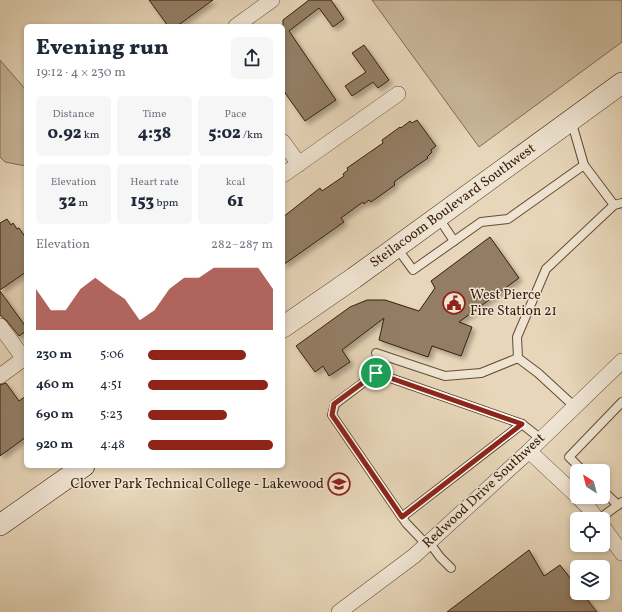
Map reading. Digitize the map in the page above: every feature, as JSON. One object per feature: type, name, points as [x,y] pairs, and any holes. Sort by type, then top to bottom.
[{"type":"main road","name":"Steilacoom Boulevard Southwest","points":[[285,326],[438,217],[622,83]]},
{"type":"main road","points":[[0,525],[81,468]]},
{"type":"street","points":[[239,24],[272,0]]},
{"type":"street","points":[[285,174],[398,94]]},
{"type":"street","points":[[285,145],[299,164]]},
{"type":"street","points":[[0,326],[24,357]]},
{"type":"street","points":[[0,376],[24,359]]},
{"type":"street","name":"Redwood Drive Southwest","points":[[339,612],[428,543],[529,451],[622,361]]},
{"type":"street","points":[[529,451],[570,489]]},
{"type":"street","points":[[585,504],[592,512]]},
{"type":"street","points":[[610,537],[622,553]]},
{"type":"lane","points":[[571,120],[584,164],[618,204],[546,269],[517,337],[518,358],[575,407]]},
{"type":"lane","points":[[396,247],[413,270],[481,222],[508,219],[584,164]]},
{"type":"lane","points":[[438,217],[454,241]]},
{"type":"lane","points":[[376,353],[445,376],[481,373],[518,358]]},
{"type":"lane","points":[[451,568],[428,543],[406,523],[332,415],[334,404],[376,373],[522,424],[541,439]]},
{"type":"lane","points":[[576,464],[569,457],[622,402]]},
{"type":"lane","points":[[402,517],[522,424]]},
{"type":"lane","points":[[608,512],[620,504],[610,496]]},
{"type":"shaded area","points":[[372,0],[622,0],[622,42],[479,147]]},
{"type":"shaded area","points":[[0,60],[24,88],[24,166],[5,162],[0,157]]},
{"type":"building","points":[[149,0],[213,0],[180,24],[167,24]]},
{"type":"building","points":[[309,0],[331,0],[344,19],[333,27],[319,8],[289,31],[336,100],[305,121],[285,93],[285,24],[283,24],[283,20]]},
{"type":"building","points":[[364,45],[389,80],[378,88],[373,82],[352,96],[345,86],[366,72],[352,53]]},
{"type":"building","points":[[417,120],[436,146],[431,150],[432,152],[427,157],[428,158],[395,181],[395,185],[371,202],[369,200],[364,204],[363,202],[341,218],[344,222],[285,264],[285,215],[320,188],[322,191],[344,176],[343,174],[348,170],[347,168],[383,143],[382,140],[410,121],[412,123]]},
{"type":"building","points":[[7,219],[11,225],[13,223],[17,229],[19,228],[24,235],[24,273],[0,290],[0,223]]},
{"type":"building","name":"West Pierce Fire Station 21","points":[[490,237],[519,278],[459,322],[472,327],[461,356],[432,346],[428,357],[379,340],[384,318],[342,350],[350,362],[329,376],[323,366],[315,372],[296,346],[350,307],[367,300],[385,300],[419,311],[435,288],[431,281]]},
{"type":"building","points":[[0,291],[24,324],[24,332],[19,336],[0,315]]},
{"type":"building","points":[[6,383],[19,401],[24,397],[24,438],[0,456],[0,385]]},
{"type":"building","points":[[529,550],[544,576],[560,565],[570,578],[570,600],[588,600],[597,612],[447,612]]},
{"type":"place","name":"West Pierce Fire Station 21","points":[[454,303]]},
{"type":"place","name":"Clover Park Technical College - Lakewood","points":[[339,484]]},
{"type":"route","points":[[376,373],[522,424],[402,517],[332,415],[334,404],[376,373]]}]
